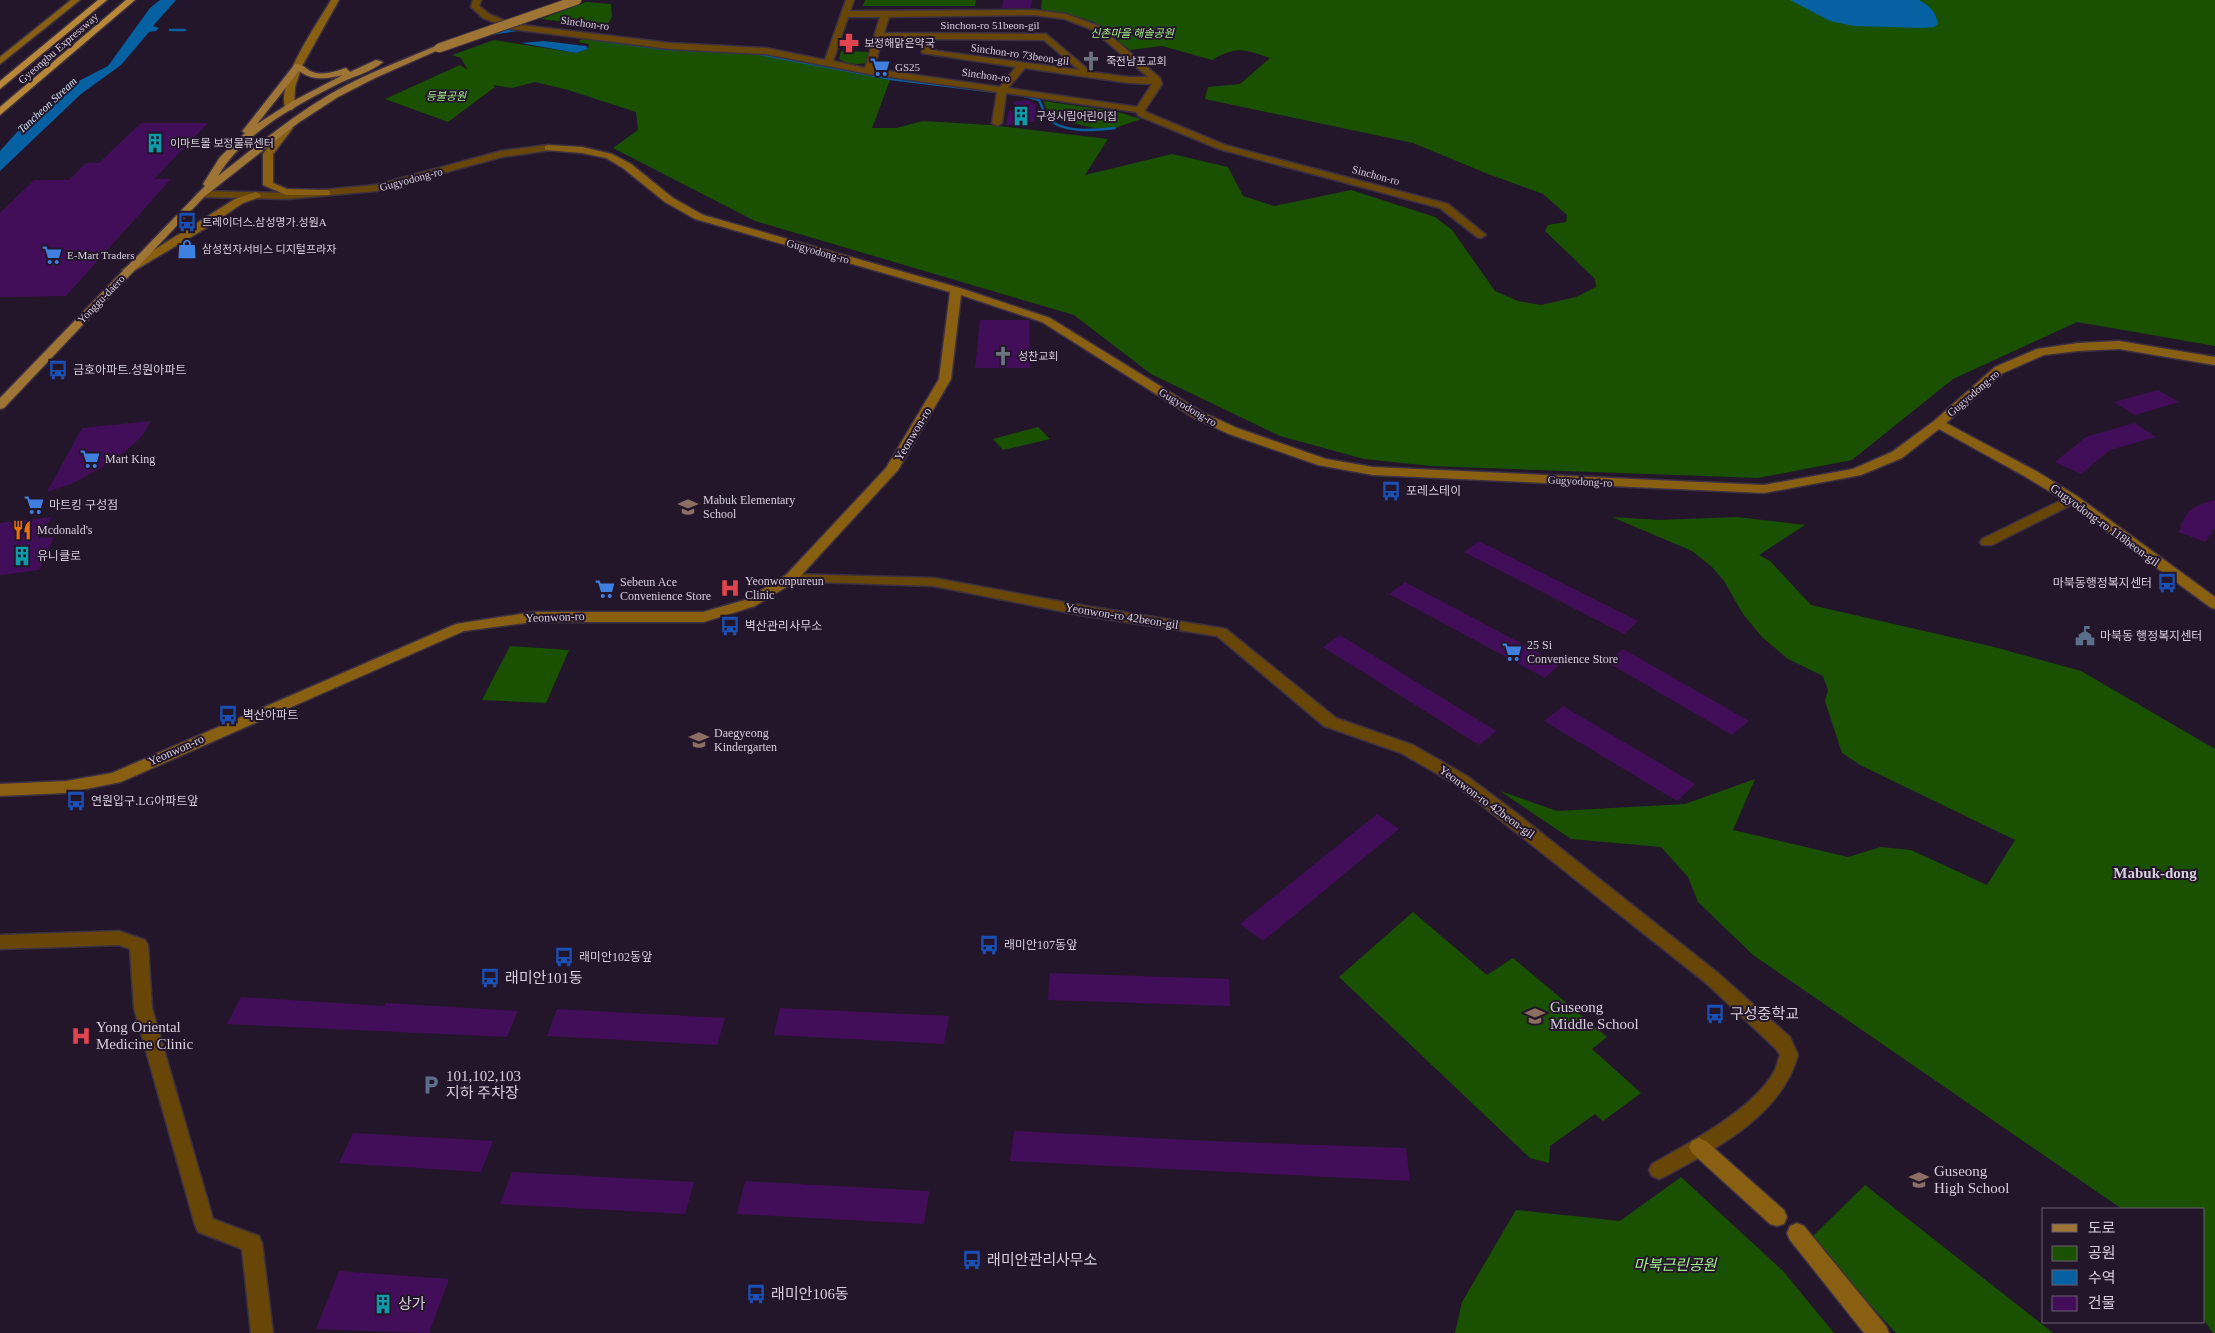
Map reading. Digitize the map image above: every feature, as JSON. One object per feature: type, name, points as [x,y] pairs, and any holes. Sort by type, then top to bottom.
[{"type":"highway","name":"Gyeongbu Expressway","points":[[0,86],[103,0]]},
{"type":"highway","name":"Gyeongbu Expressway","points":[[0,112],[131,0]]},
{"type":"main road","points":[[438,44],[560,0]]},
{"type":"main road","points":[[410,50],[438,44],[577,0]]},
{"type":"main road","name":"Yonggu-daero","points":[[0,405],[201,194],[335,95],[438,44]]},
{"type":"main road","name":"Yonggu-daero","points":[[201,194],[225,158],[257,130],[289,108],[343,78],[388,58],[337,74],[318,76],[306,74],[298,66]]},
{"type":"main road","points":[[225,158],[298,66]]},
{"type":"main road","points":[[239,165],[284,121],[289,113],[289,108]]},
{"type":"main road","points":[[201,194],[278,121],[289,108]]},
{"type":"street","points":[[0,61],[76,0]]},
{"type":"street","points":[[289,108],[290,87],[298,66],[335,0]]},
{"type":"street","name":"Sinchon-ro","points":[[477,0],[476,6],[486,16],[511,26],[662,46],[766,51],[869,71],[1140,110],[1142,114],[1222,147],[1444,206],[1481,235]]},
{"type":"street","points":[[828,63],[850,0]]},
{"type":"street","points":[[845,14],[885,14],[1017,25],[1056,16],[1087,22],[1157,80],[1157,84],[1140,110]]},
{"type":"street","points":[[869,71],[885,14]]},
{"type":"street","name":"Sinchon-ro 51beon-gil","points":[[879,36],[925,36],[1017,25],[1046,37],[1088,74]]},
{"type":"street","name":"Sinchon-ro 73beon-gil","points":[[925,36],[925,50],[928,52],[1129,80],[1157,80]]},
{"type":"street","points":[[997,123],[1002,90],[1022,66]]},
{"type":"street","points":[[288,128],[268,154],[268,185],[286,192],[326,193]]},
{"type":"street","name":"Gugyodong-ro","points":[[201,194],[287,196],[376,188],[501,154],[548,148],[582,150],[609,156],[627,166],[669,200],[699,217],[956,290],[1046,320],[1198,416],[1233,431],[1323,462],[1373,471],[1764,489],[1856,472],[1897,455],[1938,424],[1999,370],[2041,352],[2078,347],[2119,345],[2215,361]]},
{"type":"street","points":[[128,270],[202,226],[239,201],[256,195]]},
{"type":"street","name":"Yeonwon-ro","points":[[0,790],[66,787],[115,778],[461,627],[533,617],[704,617],[750,604],[791,578],[891,470],[945,379],[956,290]]},
{"type":"street","name":"Gugyodong-ro 118beon-gil","points":[[1938,424],[2031,474],[2072,499],[2215,604]]},
{"type":"street","points":[[1987,542],[2072,499]]},
{"type":"street","name":"Yeonwon-ro 42beon-gil","points":[[791,578],[934,582],[1080,610],[1220,632],[1330,722],[1407,749],[1461,780],[1712,978],[1783,1043],[1789,1055],[1784,1073],[1754,1108],[1699,1147],[1659,1170]]},
{"type":"street","points":[[0,942],[119,938],[139,945],[143,1008],[198,1205],[205,1225],[252,1243],[262,1333]]},
{"type":"street","points":[[1699,1147],[1777,1217]]},
{"type":"street","points":[[1797,1233],[1878,1333]]},
{"type":"green space","points":[[865,0],[976,0],[975,6],[863,6]]},
{"type":"green space","points":[[1042,0],[2215,0],[2215,346],[2077,322],[1953,379],[1852,460],[1758,478],[1431,466],[1364,459],[1280,436],[1151,374],[1074,315],[755,221],[613,148],[638,130],[636,112],[568,90],[535,82],[512,88],[493,85],[495,87],[448,122],[385,99],[460,65],[468,70],[461,58],[452,55],[494,40],[576,53],[588,49],[589,44],[578,42],[583,38],[664,50],[755,54],[890,80],[872,128],[896,128],[923,121],[991,125],[1108,139],[1085,175],[1172,154],[1228,167],[1243,196],[1274,206],[1351,190],[1435,217],[1452,230],[1495,291],[1518,301],[1541,305],[1576,297],[1596,287],[1595,279],[1545,231],[1548,225],[1566,222],[1567,215],[1543,194],[1413,143],[1205,99],[1208,87],[1240,84],[1270,58],[1240,50],[1212,60],[1162,46],[1130,50],[1096,23],[1082,18],[1041,11]]},
{"type":"green space","points":[[586,2],[611,4],[612,17],[606,27],[541,19]]},
{"type":"green space","points":[[841,51],[869,52],[866,63],[855,64],[839,59]]},
{"type":"green space","points":[[1043,101],[1114,111],[1141,119],[1115,128],[1094,128],[1051,118]]},
{"type":"green space","points":[[1038,427],[1050,439],[1003,450],[993,439]]},
{"type":"green space","points":[[1612,517],[1659,520],[1737,517],[1805,525],[1759,555],[1770,561],[1811,605],[1994,647],[2081,671],[2215,749],[2215,1333],[2213,1333],[2205,1321],[2205,1208],[2121,1208],[1753,955],[1698,902],[1688,877],[1661,847],[1571,839],[1500,791],[1557,811],[1685,804],[1755,779],[1733,830],[1848,857],[1881,847],[1911,850],[1987,885],[2015,840],[1860,765],[1842,753],[1825,701],[1828,690],[1823,676],[1788,659],[1762,637],[1743,614],[1724,581],[1712,567],[1692,551]]},
{"type":"green space","points":[[510,646],[569,650],[546,703],[482,700]]},
{"type":"green space","points":[[1413,912],[1487,975],[1513,958],[1607,1037],[1592,1049],[1641,1093],[1603,1121],[1595,1114],[1550,1146],[1549,1163],[1530,1158],[1339,977]]},
{"type":"green space","name":"마북근린공원","points":[[1681,1177],[1783,1271],[1834,1333],[1455,1333],[1462,1302],[1516,1210],[1620,1221]]},
{"type":"green space","points":[[1865,1185],[2053,1333],[1896,1333],[1810,1239]]},
{"type":"water","name":"Tancheon Stream","points":[[160,0],[176,0],[153,26],[159,28],[156,31],[149,32],[121,65],[81,94],[0,171],[0,151],[18,131],[73,84],[108,66],[150,8]]},
{"type":"water","points":[[1790,0],[1919,0],[1932,10],[1938,24],[1934,27],[1923,28],[1854,26],[1830,21]]},
{"type":"water","points":[[544,41],[586,46],[588,49],[576,53],[521,43]]},
{"type":"building","points":[[1003,0],[1032,0],[1031,8],[1002,8]]},
{"type":"building","name":"구성시립어린이집","points":[[1027,100],[1036,105],[1034,122],[1024,122],[1024,125],[1006,125],[1009,110],[1013,111],[1014,102]]},
{"type":"building","name":"E-Mart Traders","points":[[141,123],[208,123],[154,179],[171,179],[66,296],[0,297],[0,213],[34,180],[69,180],[86,163],[99,163]]},
{"type":"building","name":"성찬교회","points":[[980,320],[1029,320],[1030,368],[975,368]]},
{"type":"building","points":[[2158,390],[2179,402],[2135,415],[2114,402]]},
{"type":"building","name":"Mart King","points":[[151,421],[142,436],[128,449],[101,468],[71,484],[47,492],[82,428]]},
{"type":"building","points":[[2134,423],[2156,437],[2110,450],[2081,474],[2055,462],[2086,437]]},
{"type":"building","points":[[2215,500],[2215,528],[2205,542],[2178,532],[2189,511],[2203,503]]},
{"type":"building","name":"유니클로","points":[[52,517],[38,538],[54,537],[39,570],[0,575],[0,523]]},
{"type":"building","points":[[1479,541],[1638,621],[1624,634],[1464,552]]},
{"type":"building","points":[[1405,582],[1560,664],[1545,678],[1389,594]]},
{"type":"building","points":[[1340,635],[1496,731],[1479,745],[1323,647]]},
{"type":"building","points":[[1623,649],[1749,721],[1732,735],[1607,662]]},
{"type":"building","points":[[1563,706],[1695,784],[1677,801],[1544,721]]},
{"type":"building","points":[[1377,814],[1399,829],[1263,941],[1240,924]]},
{"type":"building","points":[[1050,973],[1229,979],[1230,1006],[1048,1000]]},
{"type":"building","points":[[241,997],[385,1006],[386,1003],[518,1011],[507,1037],[227,1024]]},
{"type":"building","points":[[780,1008],[949,1016],[944,1044],[774,1035]]},
{"type":"building","points":[[557,1009],[725,1018],[717,1045],[547,1036]]},
{"type":"building","points":[[1014,1131],[1209,1141],[1406,1148],[1410,1181],[1010,1161]]},
{"type":"building","points":[[353,1133],[493,1141],[481,1172],[339,1163]]},
{"type":"building","points":[[512,1172],[694,1182],[685,1214],[500,1204]]},
{"type":"building","points":[[745,1181],[929,1191],[924,1224],[737,1214]]},
{"type":"building","name":"상가","points":[[339,1271],[449,1279],[429,1333],[316,1329]]},
{"type":"waterway","points":[[490,34],[522,29]]},
{"type":"waterway","points":[[170,30],[185,30]]},
{"type":"waterway","points":[[597,40],[665,49],[754,53],[891,79],[1021,95],[1039,100],[1048,118],[1062,127],[1080,130],[1115,128]]},
{"type":"place","name":"보정해맑은약국","points":[[849,43]]},
{"type":"place","name":"죽전남포교회","points":[[1091,61]]},
{"type":"place","name":"GS25","points":[[880,67]]},
{"type":"place","name":"구성시립어린이집","points":[[1021,116]]},
{"type":"place","name":"이마트몰 보정물류센터","points":[[155,143]]},
{"type":"place","name":"트레이더스.삼성명가.성원A","points":[[187,222]]},
{"type":"place","name":"삼성전자서비스 디지털프라자","points":[[187,249]]},
{"type":"place","name":"E-Mart Traders","points":[[52,255]]},
{"type":"place","name":"성찬교회","points":[[1003,356]]},
{"type":"place","name":"금호아파트.성원아파트","points":[[58,370]]},
{"type":"place","name":"Mart King","points":[[90,459]]},
{"type":"place","name":"포레스테이","points":[[1391,491]]},
{"type":"place","name":"마트킹 구성점","points":[[34,505]]},
{"type":"place","name":"Mabuk Elementary School","points":[[688,507]]},
{"type":"place","name":"Mcdonald's","points":[[22,530]]},
{"type":"place","name":"유니클로","points":[[22,556]]},
{"type":"place","name":"마북동행정복지센터","points":[[2167,583]]},
{"type":"place","name":"Yeonwonpureun Clinic","points":[[730,588]]},
{"type":"place","name":"Sebeun Ace Convenience Store","points":[[605,589]]},
{"type":"place","name":"벽산관리사무소","points":[[730,626]]},
{"type":"place","name":"마북동 행정복지센터","points":[[2085,636]]},
{"type":"place","name":"25 Si Convenience Store","points":[[1512,652]]},
{"type":"place","name":"벽산아파트","points":[[228,715]]},
{"type":"place","name":"Daegyeong Kindergarten","points":[[699,740]]},
{"type":"place","name":"연원입구.LG아파트앞","points":[[76,801]]},
{"type":"place","name":"래미안107동앞","points":[[989,945]]},
{"type":"place","name":"래미안102동앞","points":[[564,957]]},
{"type":"place","name":"래미안101동","points":[[490,978]]},
{"type":"place","name":"구성중학교","points":[[1715,1014]]},
{"type":"place","name":"Guseong Middle School","points":[[1535,1016]]},
{"type":"place","name":"Yong Oriental Medicine Clinic","points":[[81,1036]]},
{"type":"place","name":"101,102,103 지하 주차장","points":[[431,1085]]},
{"type":"place","name":"Guseong High School","points":[[1919,1180]]},
{"type":"place","name":"래미안관리사무소","points":[[972,1260]]},
{"type":"place","name":"래미안106동","points":[[756,1294]]},
{"type":"place","name":"상가","points":[[383,1304]]},
{"type":"district","name":"Mabuk-dong","points":[[2155,873]]},
{"type":"park label","name":"신촌마을 해솔공원","points":[[1132,33]]},
{"type":"park label","name":"등불공원","points":[[446,96]]}]
